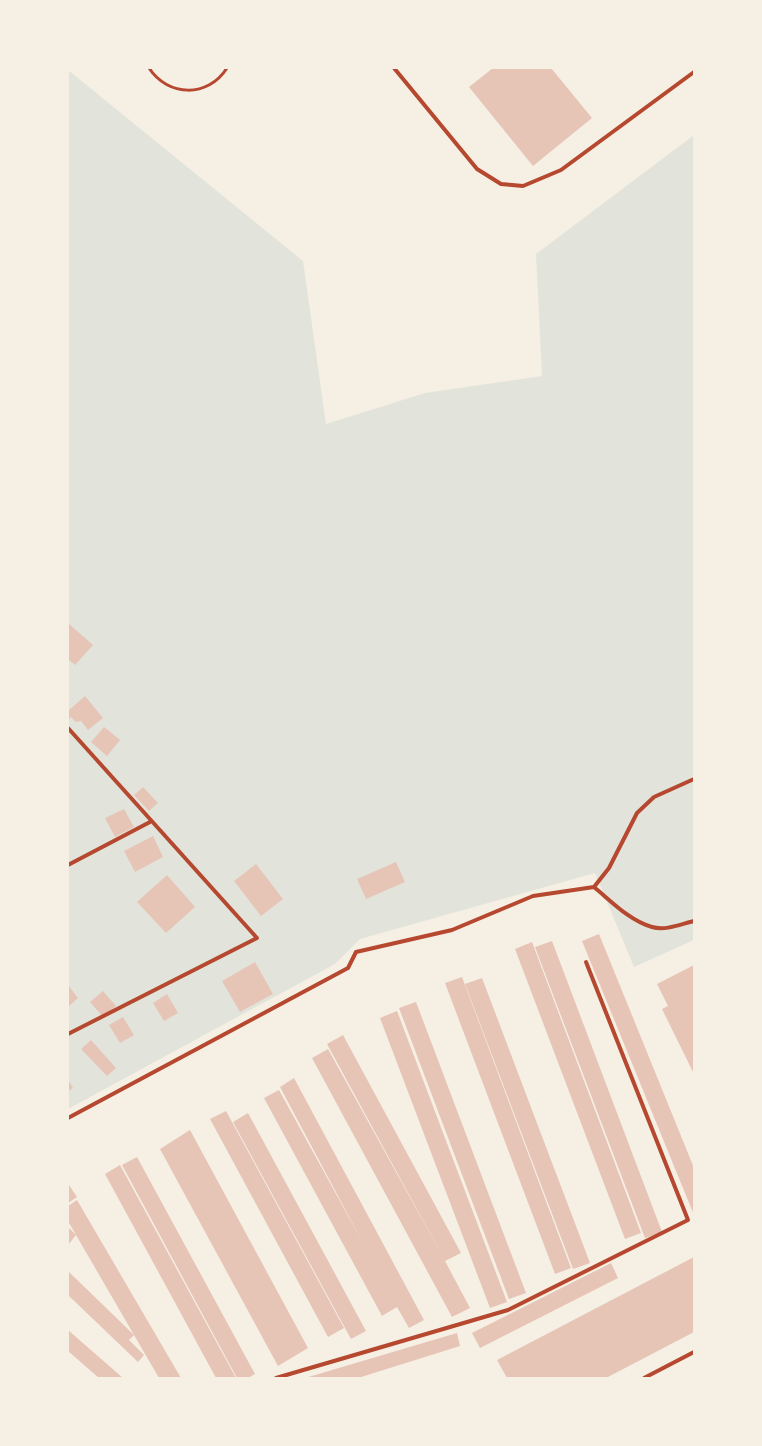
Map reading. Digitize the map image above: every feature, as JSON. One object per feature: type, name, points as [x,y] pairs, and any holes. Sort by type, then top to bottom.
[{"type":"lane","points":[[394,68],[477,169],[501,184],[523,186],[561,170],[694,72]]},
{"type":"lane","points":[[68,728],[150,822],[257,938],[68,1034]]},
{"type":"lane","points":[[68,1118],[348,968],[356,952],[452,930],[533,896],[594,887],[609,868],[637,812],[654,797],[694,779]]},
{"type":"lane","points":[[68,865],[150,822]]},
{"type":"lane","points":[[594,887],[627,914],[652,927],[671,927],[694,921]]},
{"type":"lane","points":[[276,1378],[508,1310],[688,1220],[586,962]]},
{"type":"lane","points":[[644,1378],[694,1352]]},
{"type":"path","points":[[149,68],[155,77],[167,86],[189,90],[210,85],[222,76],[227,68]]},
{"type":"shaded area","points":[[68,70],[303,261],[326,424],[425,393],[542,376],[536,254],[694,135],[694,940],[634,967],[595,873],[360,939],[335,964],[68,1109]]},
{"type":"building","points":[[493,68],[551,68],[592,118],[533,166],[469,87]]},
{"type":"building","points":[[68,623],[93,645],[75,665],[68,659]]},
{"type":"building","points":[[85,696],[103,718],[88,730],[81,721],[76,722],[71,717],[68,720],[68,711]]},
{"type":"building","points":[[104,727],[120,740],[107,756],[91,742]]},
{"type":"building","points":[[143,787],[158,803],[149,811],[134,795]]},
{"type":"building","points":[[124,809],[134,827],[115,837],[105,818]]},
{"type":"building","points":[[153,836],[163,857],[135,872],[124,851]]},
{"type":"building","points":[[396,862],[405,882],[366,899],[357,879]]},
{"type":"building","points":[[256,864],[283,899],[261,916],[234,881]]},
{"type":"building","points":[[167,875],[195,907],[166,933],[137,902]]},
{"type":"building","points":[[599,934],[694,1168],[694,1215],[582,941]]},
{"type":"building","points":[[552,941],[662,1232],[645,1238],[535,947]]},
{"type":"building","points":[[532,942],[641,1233],[625,1239],[515,949]]},
{"type":"building","points":[[255,962],[273,994],[240,1012],[222,981]]},
{"type":"building","points":[[694,965],[694,1074],[662,1009],[668,1006],[657,984]]},
{"type":"building","points":[[462,977],[571,1268],[555,1274],[445,983]]},
{"type":"building","points":[[482,978],[590,1263],[573,1269],[465,984]]},
{"type":"building","points":[[68,985],[78,998],[68,1007]]},
{"type":"building","points":[[103,991],[116,1006],[103,1017],[90,1002]]},
{"type":"building","points":[[167,994],[178,1013],[164,1021],[153,1003]]},
{"type":"building","points":[[416,1002],[526,1293],[509,1299],[399,1008]]},
{"type":"building","points":[[397,1011],[507,1302],[490,1308],[380,1018]]},
{"type":"building","points":[[123,1017],[134,1035],[120,1043],[109,1025]]},
{"type":"building","points":[[343,1035],[461,1253],[445,1261],[470,1308],[452,1317],[312,1058],[328,1049],[443,1257],[327,1044]]},
{"type":"building","points":[[91,1040],[116,1068],[107,1076],[81,1049]]},
{"type":"building","points":[[294,1078],[424,1320],[409,1328],[397,1307],[382,1316],[264,1098],[279,1090],[363,1243],[280,1087]]},
{"type":"building","points":[[68,1080],[73,1088],[68,1091]]},
{"type":"building","points":[[226,1111],[344,1328],[328,1337],[210,1119]]},
{"type":"building","points":[[248,1113],[366,1331],[351,1339],[233,1122]]},
{"type":"building","points":[[190,1130],[308,1348],[278,1366],[160,1149]]},
{"type":"building","points":[[137,1157],[255,1374],[248,1378],[237,1378],[122,1165]]},
{"type":"building","points":[[120,1165],[236,1378],[216,1378],[105,1174]]},
{"type":"building","points":[[68,1186],[77,1197],[68,1203]]},
{"type":"building","points":[[77,1200],[181,1378],[159,1378],[68,1221],[68,1206]]},
{"type":"building","points":[[68,1227],[76,1235],[68,1245]]},
{"type":"building","points":[[694,1257],[694,1332],[606,1378],[507,1378],[497,1360]]},
{"type":"building","points":[[611,1263],[618,1278],[480,1348],[472,1333]]},
{"type":"building","points":[[68,1271],[134,1335],[129,1340],[144,1355],[138,1362],[68,1295]]},
{"type":"building","points":[[68,1330],[123,1378],[99,1378],[68,1351]]},
{"type":"building","points":[[457,1333],[460,1346],[358,1378],[305,1378]]}]
